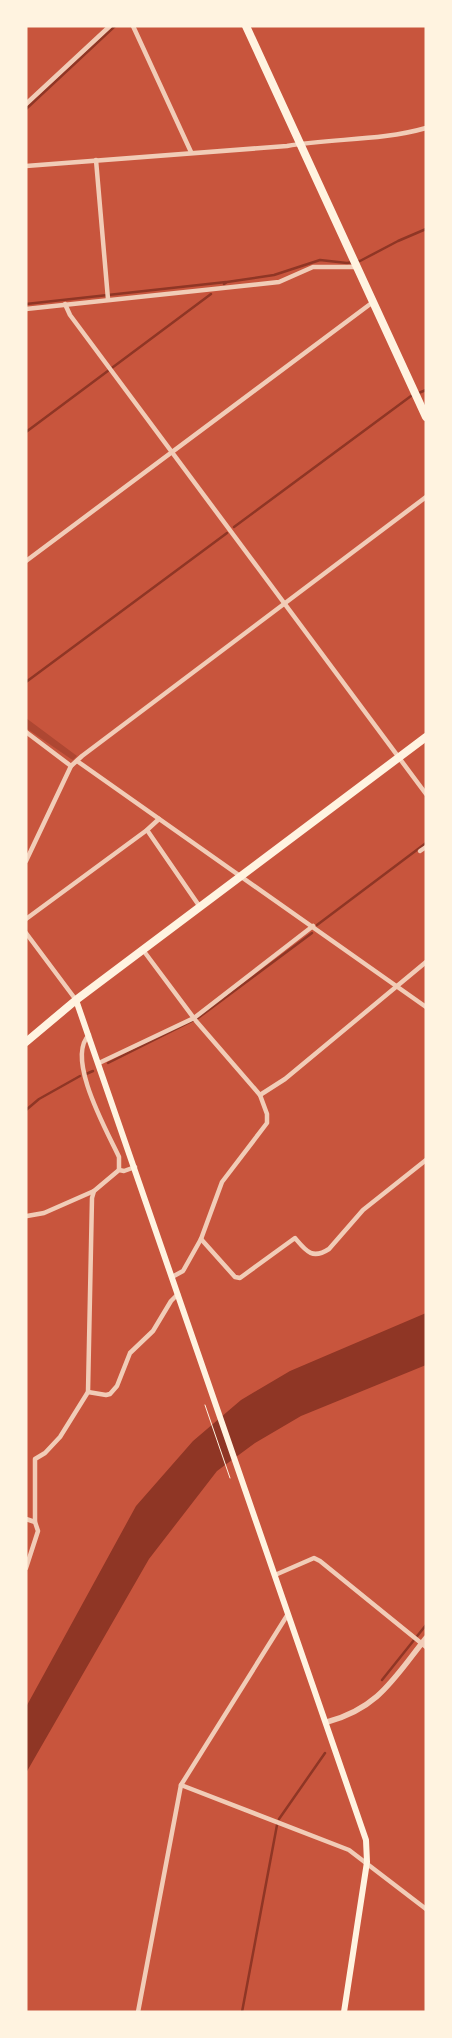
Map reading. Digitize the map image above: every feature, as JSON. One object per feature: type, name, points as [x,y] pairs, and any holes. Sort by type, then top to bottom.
[{"type":"main road","points":[[246,26],[426,417]]},
{"type":"main road","points":[[26,1042],[76,1000],[426,737]]},
{"type":"main road","points":[[76,1000],[364,1831],[368,1850],[367,1862],[344,2012]]},
{"type":"street","points":[[26,104],[110,26]]},
{"type":"street","points":[[133,26],[191,152]]},
{"type":"street","points":[[26,166],[404,135],[426,128]]},
{"type":"street","points":[[96,160],[108,297]]},
{"type":"street","points":[[26,309],[108,297],[279,282],[313,267],[355,263]]},
{"type":"street","points":[[26,561],[373,302]]},
{"type":"street","points":[[65,304],[70,316],[426,794]]},
{"type":"street","points":[[26,861],[72,766],[77,761],[426,497]]},
{"type":"street","points":[[26,732],[72,766]]},
{"type":"street","points":[[77,761],[426,1006]]},
{"type":"street","points":[[26,919],[147,830],[159,819]]},
{"type":"street","points":[[147,830],[200,907]]},
{"type":"street","points":[[420,852],[426,847]]},
{"type":"street","points":[[99,1064],[195,1019],[313,926]]},
{"type":"street","points":[[26,933],[76,1000]]},
{"type":"street","points":[[143,950],[195,1019],[260,1095],[267,1114],[266,1123],[222,1182],[200,1239],[183,1271],[172,1277]]},
{"type":"street","points":[[260,1095],[285,1079],[426,962]]},
{"type":"street","points":[[89,1036],[84,1040],[82,1049],[84,1079],[119,1157],[119,1170]]},
{"type":"street","points":[[200,1239],[235,1277],[240,1278],[295,1238],[311,1254],[322,1253],[329,1249],[363,1210],[426,1160]]},
{"type":"street","points":[[26,1216],[44,1213],[94,1191],[119,1170],[124,1171],[135,1168]]},
{"type":"street","points":[[26,1568],[38,1531],[35,1522],[35,1459],[46,1453],[60,1437],[88,1392],[90,1246],[94,1191]]},
{"type":"street","points":[[88,1392],[106,1395],[114,1391],[130,1353],[153,1331],[171,1301],[178,1294]]},
{"type":"street","points":[[26,1519],[35,1522]]},
{"type":"street","points":[[275,1575],[314,1558],[419,1642]]},
{"type":"street","points":[[138,2012],[180,1785],[288,1614]]},
{"type":"street","points":[[326,1722],[354,1712],[372,1702],[385,1690],[419,1642],[426,1638]]},
{"type":"street","points":[[180,1785],[349,1850],[426,1909]]},
{"type":"path","points":[[205,1405],[230,1478]]},
{"type":"shaded area","points":[[26,718],[77,756],[73,760],[71,759],[26,728]]},
{"type":"shaded area","points":[[426,1313],[426,1365],[301,1416],[255,1443],[217,1471],[149,1559],[26,1773],[26,1707],[136,1506],[193,1441],[241,1400],[290,1371]]},
{"type":"waterway","points":[[26,109],[115,26]]},
{"type":"waterway","points":[[224,284],[274,275],[320,260],[347,263],[360,261],[426,229]]},
{"type":"waterway","points":[[26,304],[226,282]]},
{"type":"waterway","points":[[26,432],[211,294]]},
{"type":"waterway","points":[[234,527],[411,396],[426,390]]},
{"type":"waterway","points":[[26,682],[227,533]]},
{"type":"waterway","points":[[317,925],[426,843]]},
{"type":"waterway","points":[[108,1063],[198,1018],[312,933]]},
{"type":"waterway","points":[[86,1074],[93,1071]]},
{"type":"waterway","points":[[26,1110],[39,1099],[80,1076]]},
{"type":"waterway","points":[[382,1680],[426,1625]]},
{"type":"waterway","points":[[279,1819],[325,1753]]},
{"type":"waterway","points":[[242,2012],[277,1825]]}]
